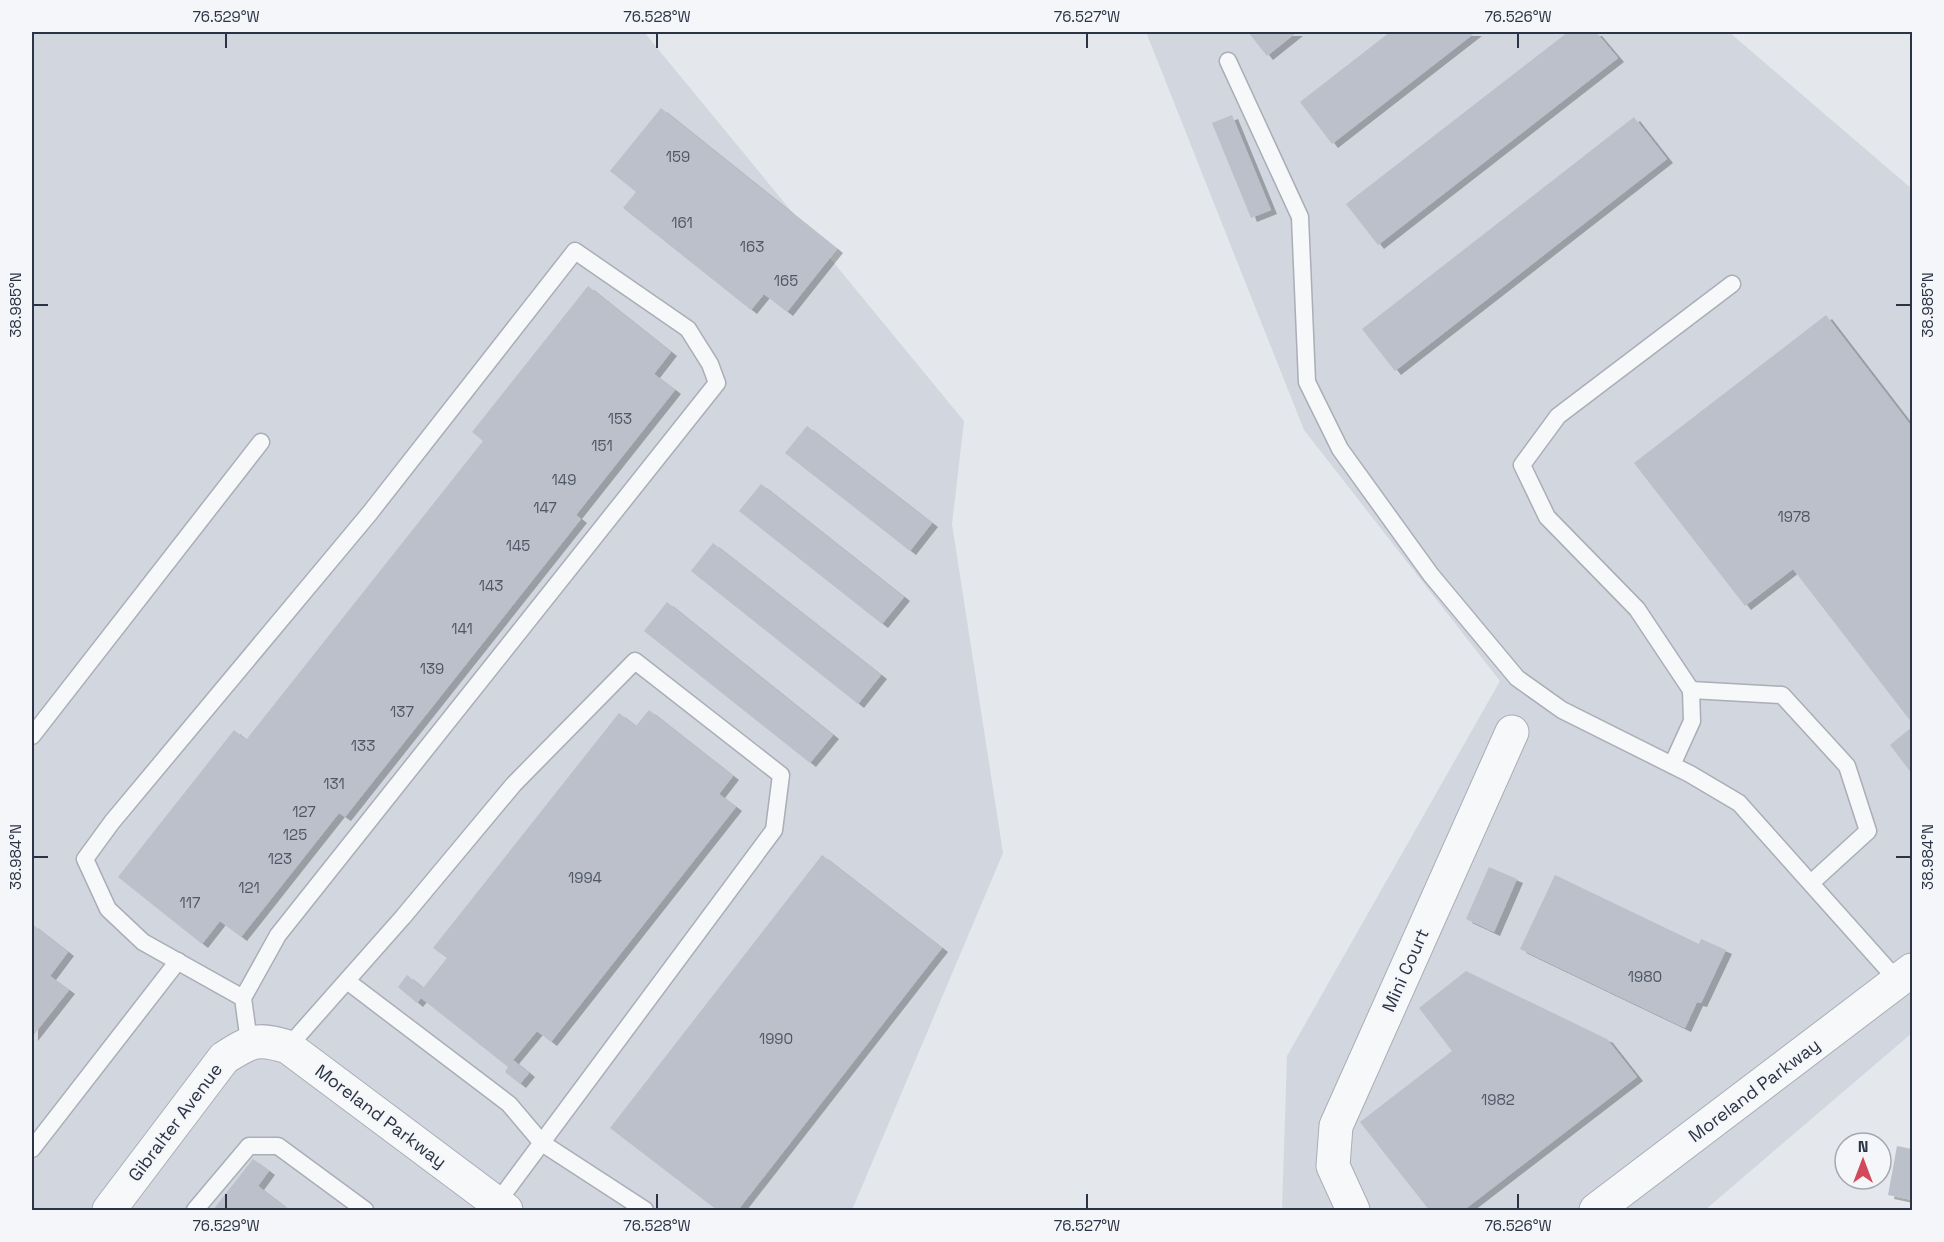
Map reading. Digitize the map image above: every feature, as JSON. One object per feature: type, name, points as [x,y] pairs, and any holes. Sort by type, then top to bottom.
[{"type":"street","name":"Mini Court","points":[[1353,1210],[1333,1166],[1336,1126],[1512,732]]},
{"type":"street","name":"Moreland Parkway","points":[[1596,1210],[1905,975]]},
{"type":"street","name":"Moreland Parkway","points":[[249,1042],[266,1040],[288,1047],[501,1207]]},
{"type":"street","name":"Gibralter Avenue","points":[[109,1210],[224,1058],[249,1042]]},
{"type":"lane","points":[[1228,60],[1300,217],[1307,382],[1340,449],[1431,575],[1517,678],[1562,710],[1672,765],[1739,803],[1811,883],[1905,975]]},
{"type":"lane","points":[[243,998],[143,942],[108,909],[85,859],[120,813],[369,514],[575,251],[688,329],[710,364],[717,383],[278,935],[243,998],[249,1042]]},
{"type":"lane","points":[[1672,765],[1692,721],[1691,690],[1637,609],[1547,517],[1522,465],[1558,416],[1732,284]]},
{"type":"lane","points":[[32,736],[261,442]]},
{"type":"lane","points":[[288,1047],[514,784],[635,661],[781,775],[774,830],[542,1143],[501,1207]]},
{"type":"lane","points":[[1691,690],[1782,695],[1847,766],[1868,831],[1811,883]]},
{"type":"lane","points":[[32,1149],[178,961]]},
{"type":"lane","points":[[347,981],[509,1104],[542,1143],[645,1210]]},
{"type":"lane","points":[[195,1210],[249,1146],[278,1146],[366,1210]]},
{"type":"shaded area","points":[[32,32],[644,32],[964,421],[952,524],[1003,853],[852,1210],[32,1210]]},
{"type":"shaded area","points":[[1146,32],[1729,32],[1912,189],[1912,1033],[1705,1210],[1282,1210],[1287,1056],[1500,681],[1304,430]]},
{"type":"building","points":[[1248,32],[1297,32],[1267,56]]},
{"type":"building","points":[[1390,32],[1476,32],[1332,144],[1300,102]]},
{"type":"building","points":[[1568,32],[1596,32],[1618,58],[1378,245],[1346,204]]},
{"type":"building","points":[[661,108],[837,249],[787,312],[764,294],[751,310],[623,208],[636,192],[610,171]]},
{"type":"building","points":[[1232,115],[1271,210],[1251,218],[1212,123]]},
{"type":"building","points":[[1634,117],[1667,159],[1395,371],[1362,329]]},
{"type":"building","points":[[588,286],[671,352],[654,374],[675,390],[576,515],[581,519],[345,817],[339,813],[241,937],[220,921],[202,944],[118,877],[234,730],[246,740],[483,441],[472,432]]},
{"type":"building","points":[[1826,315],[1912,427],[1912,723],[1793,569],[1745,606],[1634,463]]},
{"type":"building","points":[[807,426],[932,523],[910,551],[785,453]]},
{"type":"building","points":[[761,484],[904,597],[882,624],[739,511]]},
{"type":"building","points":[[713,543],[881,675],[858,704],[691,571]]},
{"type":"building","points":[[667,602],[833,735],[810,763],[644,631]]},
{"type":"building","points":[[649,710],[733,776],[719,794],[736,807],[551,1042],[537,1031],[513,1060],[529,1073],[520,1084],[505,1072],[508,1067],[503,1063],[421,998],[417,1003],[398,987],[407,975],[423,988],[447,958],[433,948],[619,713],[636,726]]},
{"type":"building","points":[[1912,727],[1912,774],[1890,745]]},
{"type":"building","points":[[822,855],[942,948],[738,1210],[717,1210],[610,1128]]},
{"type":"building","points":[[1489,867],[1517,879],[1494,932],[1466,919]]},
{"type":"building","points":[[1555,875],[1699,944],[1701,939],[1726,950],[1701,1003],[1697,1002],[1685,1028],[1520,949]]},
{"type":"building","points":[[32,924],[68,952],[50,976],[69,990],[32,1037]]},
{"type":"building","points":[[1466,971],[1607,1039],[1637,1077],[1464,1210],[1429,1210],[1360,1122],[1452,1051],[1419,1008]]},
{"type":"building","points":[[1897,1146],[1912,1149],[1912,1200],[1888,1195],[1889,1191],[1893,1191],[1893,1168]]},
{"type":"building","points":[[253,1159],[269,1171],[258,1186],[289,1210],[213,1210]]}]
